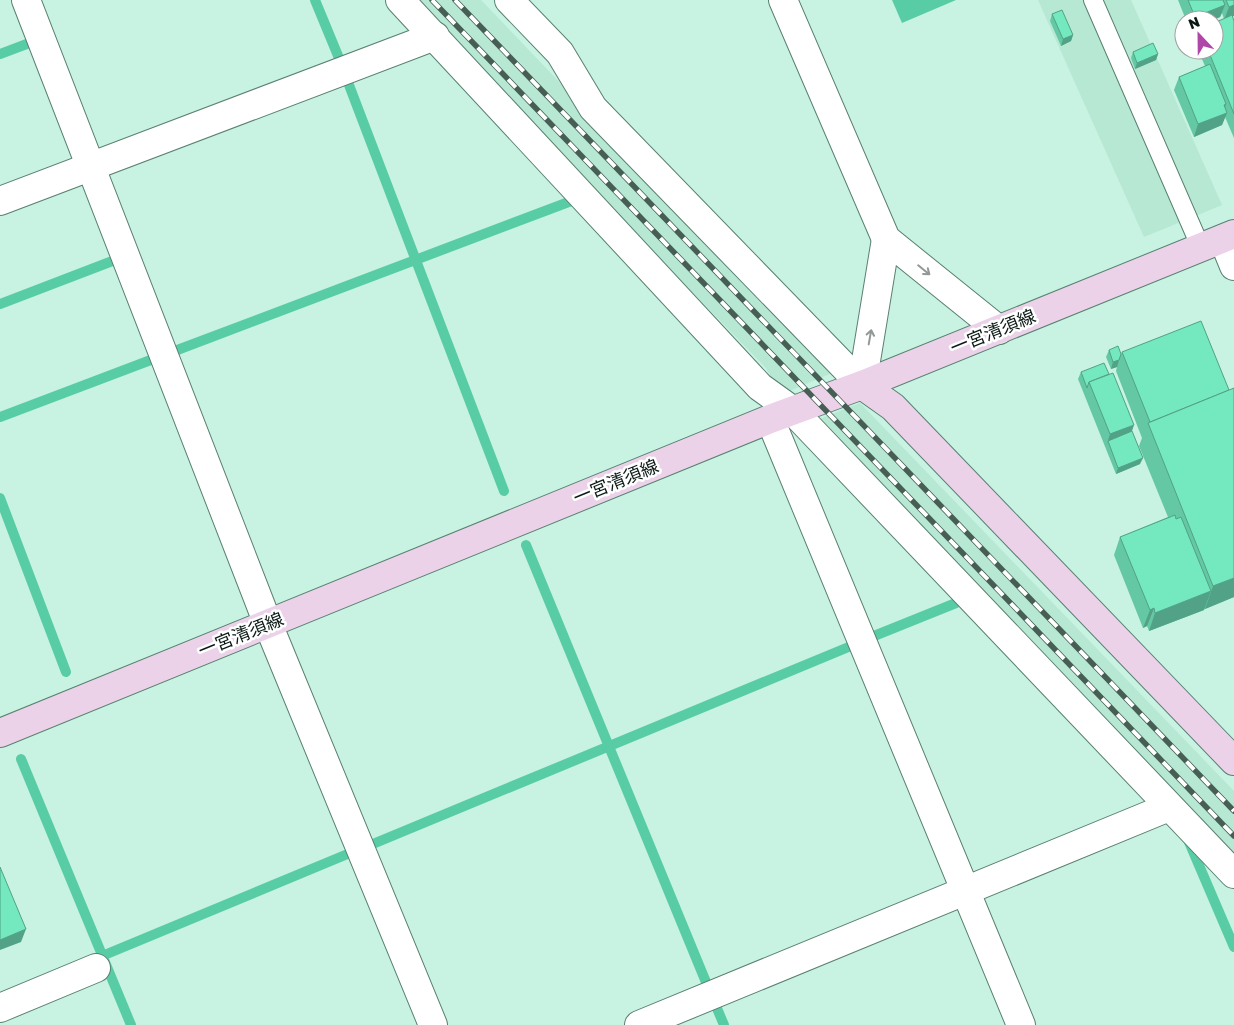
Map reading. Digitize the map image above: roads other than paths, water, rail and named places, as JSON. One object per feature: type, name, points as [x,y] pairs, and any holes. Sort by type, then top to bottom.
[{"type":"main road","name":"一宮清須線","points":[[0,733],[781,414],[862,385],[1220,240]]},
{"type":"main road","points":[[862,385],[893,407],[1234,761]]},
{"type":"street","points":[[26,0],[268,624],[433,1025]]},
{"type":"street","points":[[400,0],[760,387],[781,414],[1234,874]]},
{"type":"street","points":[[509,0],[560,53],[593,108],[862,385]]},
{"type":"street","points":[[784,0],[886,239],[999,330]]},
{"type":"street","points":[[0,202],[435,36]]},
{"type":"street","points":[[862,385],[886,239]]},
{"type":"street","points":[[1220,240],[1234,266]]},
{"type":"street","points":[[781,414],[965,891],[1020,1025]]},
{"type":"street","points":[[639,1025],[1169,807]]},
{"type":"street","points":[[0,1008],[96,968]]},
{"type":"lane","points":[[1093,0],[1220,240]]},
{"type":"waterway","points":[[315,0],[341,63]]},
{"type":"waterway","points":[[0,54],[32,42]]},
{"type":"waterway","points":[[349,85],[504,491]]},
{"type":"waterway","points":[[172,352],[574,200]]},
{"type":"waterway","points":[[0,304],[115,260]]},
{"type":"waterway","points":[[0,417],[156,358]]},
{"type":"waterway","points":[[0,498],[66,672]]},
{"type":"waterway","points":[[526,545],[708,987]]},
{"type":"waterway","points":[[869,638],[956,603]]},
{"type":"waterway","points":[[368,846],[851,646]]},
{"type":"waterway","points":[[21,759],[131,1025]]},
{"type":"waterway","points":[[1189,842],[1234,947]]},
{"type":"waterway","points":[[102,956],[350,853]]},
{"type":"waterway","points":[[716,1006],[724,1025]]},
{"type":"railway","points":[[432,0],[1234,836]]},
{"type":"railway","points":[[455,0],[1234,811]]}]
